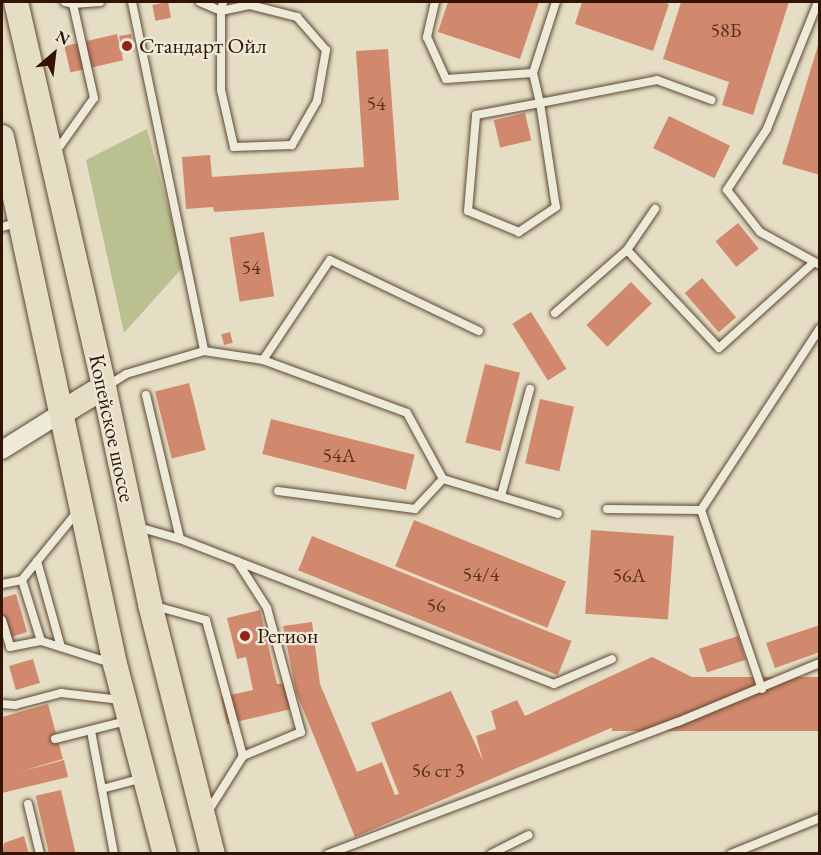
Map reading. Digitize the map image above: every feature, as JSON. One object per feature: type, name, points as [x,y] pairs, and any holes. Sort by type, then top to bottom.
[{"type":"main road","name":"Копейское шоссе","points":[[16,2],[104,387],[150,604],[213,854]]},
{"type":"main road","name":"Копейское шоссе","points":[[2,137],[11,195],[11,224],[61,413],[115,664],[165,854]]},
{"type":"main road","points":[[61,413],[104,387]]},
{"type":"street","points":[[2,450],[61,413]]},
{"type":"lane","points":[[52,157],[94,98],[69,3],[100,2]]},
{"type":"lane","points":[[132,2],[204,351]]},
{"type":"lane","points":[[200,2],[220,11],[250,5],[297,17],[326,50],[317,101],[292,145],[234,147],[221,90],[220,11],[223,2]]},
{"type":"lane","points":[[435,2],[427,37],[446,79],[533,73]]},
{"type":"lane","points":[[556,2],[533,73],[540,103],[556,207],[519,232],[468,211],[476,115],[540,103],[657,80],[711,100]]},
{"type":"lane","points":[[627,250],[719,348],[816,264],[760,232],[727,190],[767,129],[818,2]]},
{"type":"lane","points":[[555,313],[627,250],[655,209]]},
{"type":"lane","points":[[263,360],[330,260],[479,331]]},
{"type":"lane","points":[[701,510],[819,328]]},
{"type":"lane","points":[[104,387],[126,374],[204,351],[263,360],[407,412],[443,478],[558,514]]},
{"type":"lane","points":[[501,496],[530,389]]},
{"type":"lane","points":[[146,395],[180,539]]},
{"type":"lane","points":[[278,491],[416,509],[443,478]]},
{"type":"lane","points":[[2,584],[22,580],[81,507]]},
{"type":"lane","points":[[607,509],[701,510]]},
{"type":"lane","points":[[701,510],[762,689]]},
{"type":"lane","points":[[134,525],[180,539],[554,684],[612,659]]},
{"type":"lane","points":[[37,561],[61,647]]},
{"type":"lane","points":[[203,819],[243,756],[301,732],[267,608],[237,561]]},
{"type":"lane","points":[[22,580],[41,641]]},
{"type":"lane","points":[[150,604],[206,620],[243,756]]},
{"type":"lane","points":[[2,621],[10,647],[41,641],[115,664]]},
{"type":"lane","points":[[328,853],[762,689],[819,663]]},
{"type":"lane","points":[[2,704],[15,705],[61,693],[127,710]]},
{"type":"lane","points":[[55,739],[91,731],[127,710]]},
{"type":"lane","points":[[91,731],[114,854]]},
{"type":"lane","points":[[102,789],[144,778]]},
{"type":"lane","points":[[28,804],[40,854]]},
{"type":"lane","points":[[730,854],[819,818]]},
{"type":"lane","points":[[491,854],[529,835]]},
{"type":"green space","points":[[147,129],[184,266],[124,333],[86,160]]},
{"type":"building","points":[[168,2],[171,18],[155,21],[152,5]]},
{"type":"building","points":[[448,2],[539,2],[520,59],[438,32]]},
{"type":"building","points":[[582,2],[662,2],[669,4],[653,51],[575,24]]},
{"type":"building","points":[[681,2],[789,2],[753,115],[722,105],[729,82],[663,59]]},
{"type":"building","points":[[117,34],[123,60],[70,72],[64,46]]},
{"type":"building","points":[[131,34],[134,52],[122,54],[119,36]]},
{"type":"building","points":[[820,42],[820,175],[782,164]]},
{"type":"building","points":[[388,49],[399,200],[214,212],[213,207],[186,209],[182,157],[210,155],[212,177],[364,167],[356,51]]},
{"type":"building","points":[[525,113],[531,140],[500,147],[494,120]]},
{"type":"building","points":[[669,116],[730,146],[714,178],[653,148]]},
{"type":"building","points":[[738,223],[759,249],[736,267],[715,241]]},
{"type":"building","points":[[264,232],[274,296],[240,302],[229,237]]},
{"type":"building","points":[[702,278],[736,317],[719,332],[685,293]]},
{"type":"building","points":[[631,282],[652,304],[607,347],[586,325]]},
{"type":"building","points":[[531,312],[567,369],[548,380],[512,324]]},
{"type":"building","points":[[230,332],[233,343],[224,345],[221,334]]},
{"type":"building","points":[[485,364],[520,373],[500,451],[465,443]]},
{"type":"building","points":[[189,383],[206,450],[172,458],[155,391]]},
{"type":"building","points":[[540,399],[574,407],[559,471],[525,463]]},
{"type":"building","points":[[271,419],[415,455],[406,490],[262,454]]},
{"type":"building","points":[[414,520],[566,581],[547,628],[395,566]]},
{"type":"building","points":[[591,530],[674,536],[668,620],[585,614]]},
{"type":"building","points":[[312,536],[572,641],[558,675],[298,570]]},
{"type":"building","points":[[16,594],[27,632],[2,640],[2,598]]},
{"type":"building","points":[[260,610],[277,684],[285,683],[291,709],[227,724],[221,697],[253,690],[246,657],[237,659],[227,618]]},
{"type":"building","points":[[312,622],[320,684],[357,772],[382,762],[395,795],[399,794],[371,723],[451,691],[483,761],[476,736],[496,729],[491,711],[517,700],[525,716],[652,657],[692,677],[698,691],[355,837],[296,692],[283,626]]},
{"type":"building","points":[[820,625],[820,652],[775,668],[766,643]]},
{"type":"building","points":[[738,636],[746,660],[707,672],[699,649]]},
{"type":"building","points":[[33,659],[40,683],[16,690],[9,666]]},
{"type":"building","points":[[612,677],[820,677],[820,731],[612,731]]},
{"type":"building","points":[[48,704],[63,759],[19,772],[64,760],[68,777],[2,793],[2,717]]},
{"type":"building","points":[[61,790],[76,854],[49,854],[36,796]]},
{"type":"building","points":[[24,836],[29,854],[2,854],[4,843]]},
{"type":"place","name":"Стандарт Ойл","points":[[127,46]]},
{"type":"place","name":"Регион","points":[[245,636]]}]
